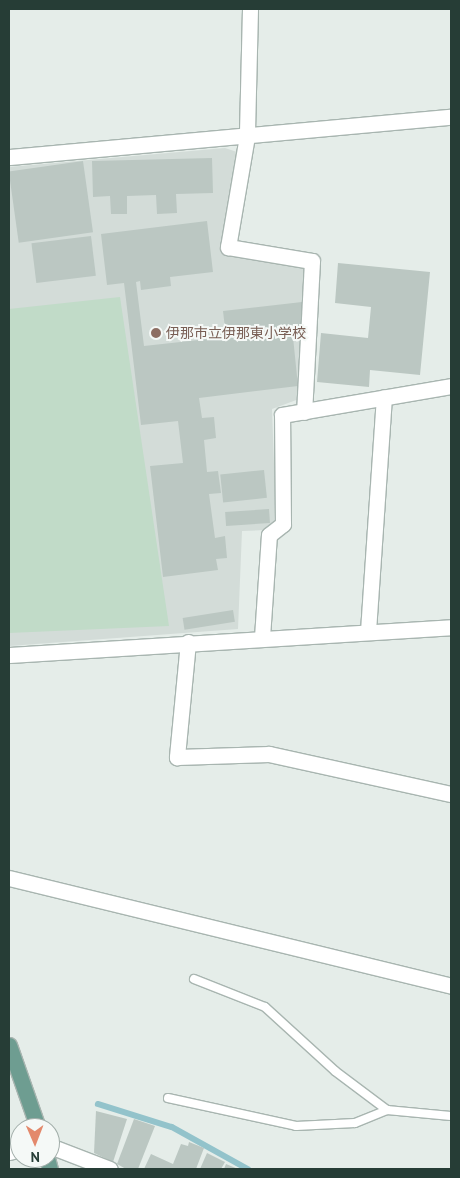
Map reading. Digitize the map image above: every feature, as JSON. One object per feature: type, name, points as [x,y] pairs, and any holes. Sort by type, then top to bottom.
[{"type":"main road","points":[[9,1045],[35,1118]]},
{"type":"street","points":[[250,9],[247,136],[228,247],[312,261],[304,412]]},
{"type":"street","points":[[9,158],[451,117]]},
{"type":"street","points":[[262,637],[269,535],[282,524],[282,415],[451,386]]},
{"type":"street","points":[[368,631],[384,398]]},
{"type":"street","points":[[9,655],[262,637],[451,627]]},
{"type":"street","points":[[188,642],[177,757],[269,754],[451,794]]},
{"type":"street","points":[[9,878],[451,986]]},
{"type":"street","points":[[60,1150],[110,1169]]},
{"type":"lane","points":[[194,979],[265,1007],[335,1071],[387,1110]]},
{"type":"lane","points":[[168,1098],[296,1126],[356,1123],[387,1110],[451,1116]]},
{"type":"shaded area","name":"伊那市立伊那東小学校","points":[[225,148],[237,152],[223,254],[308,266],[299,399],[272,409],[276,519],[266,530],[242,531],[238,629],[9,646],[9,167]]},
{"type":"green space","points":[[120,297],[169,626],[9,633],[9,309]]},
{"type":"building","points":[[212,158],[213,193],[176,194],[177,213],[157,214],[156,195],[127,196],[127,214],[111,214],[110,196],[93,197],[92,161]]},
{"type":"building","points":[[83,161],[93,232],[19,243],[9,171]]},
{"type":"building","points":[[207,221],[213,272],[170,277],[171,286],[141,290],[140,281],[136,282],[144,346],[226,337],[223,311],[302,302],[306,335],[293,337],[298,386],[199,398],[202,418],[214,417],[216,438],[204,440],[207,472],[218,471],[221,493],[209,494],[215,538],[225,536],[227,558],[216,559],[218,570],[163,577],[150,466],[183,463],[178,421],[141,425],[124,283],[107,285],[101,234]]},
{"type":"building","points":[[91,236],[96,276],[36,283],[31,243]]},
{"type":"building","points":[[338,263],[430,272],[420,375],[370,370],[369,387],[317,382],[321,333],[368,338],[371,307],[335,303]]},
{"type":"building","points":[[264,470],[267,498],[223,502],[220,475]]},
{"type":"building","points":[[269,509],[270,523],[226,526],[225,512]]},
{"type":"building","points":[[233,610],[235,622],[185,630],[183,618]]},
{"type":"building","points":[[96,1111],[127,1119],[113,1162],[94,1153]]},
{"type":"building","points":[[134,1119],[155,1126],[138,1169],[126,1169],[117,1164]]},
{"type":"building","points":[[189,1142],[204,1148],[196,1169],[144,1169],[151,1154],[173,1164],[181,1144],[188,1146]]},
{"type":"building","points":[[207,1153],[225,1162],[221,1169],[200,1169]]},
{"type":"building","points":[[226,1164],[238,1169],[224,1169]]},
{"type":"waterway","points":[[98,1104],[172,1127],[248,1169]]},
{"type":"place","name":"伊那市立伊那東小学校","points":[[156,333]]}]
